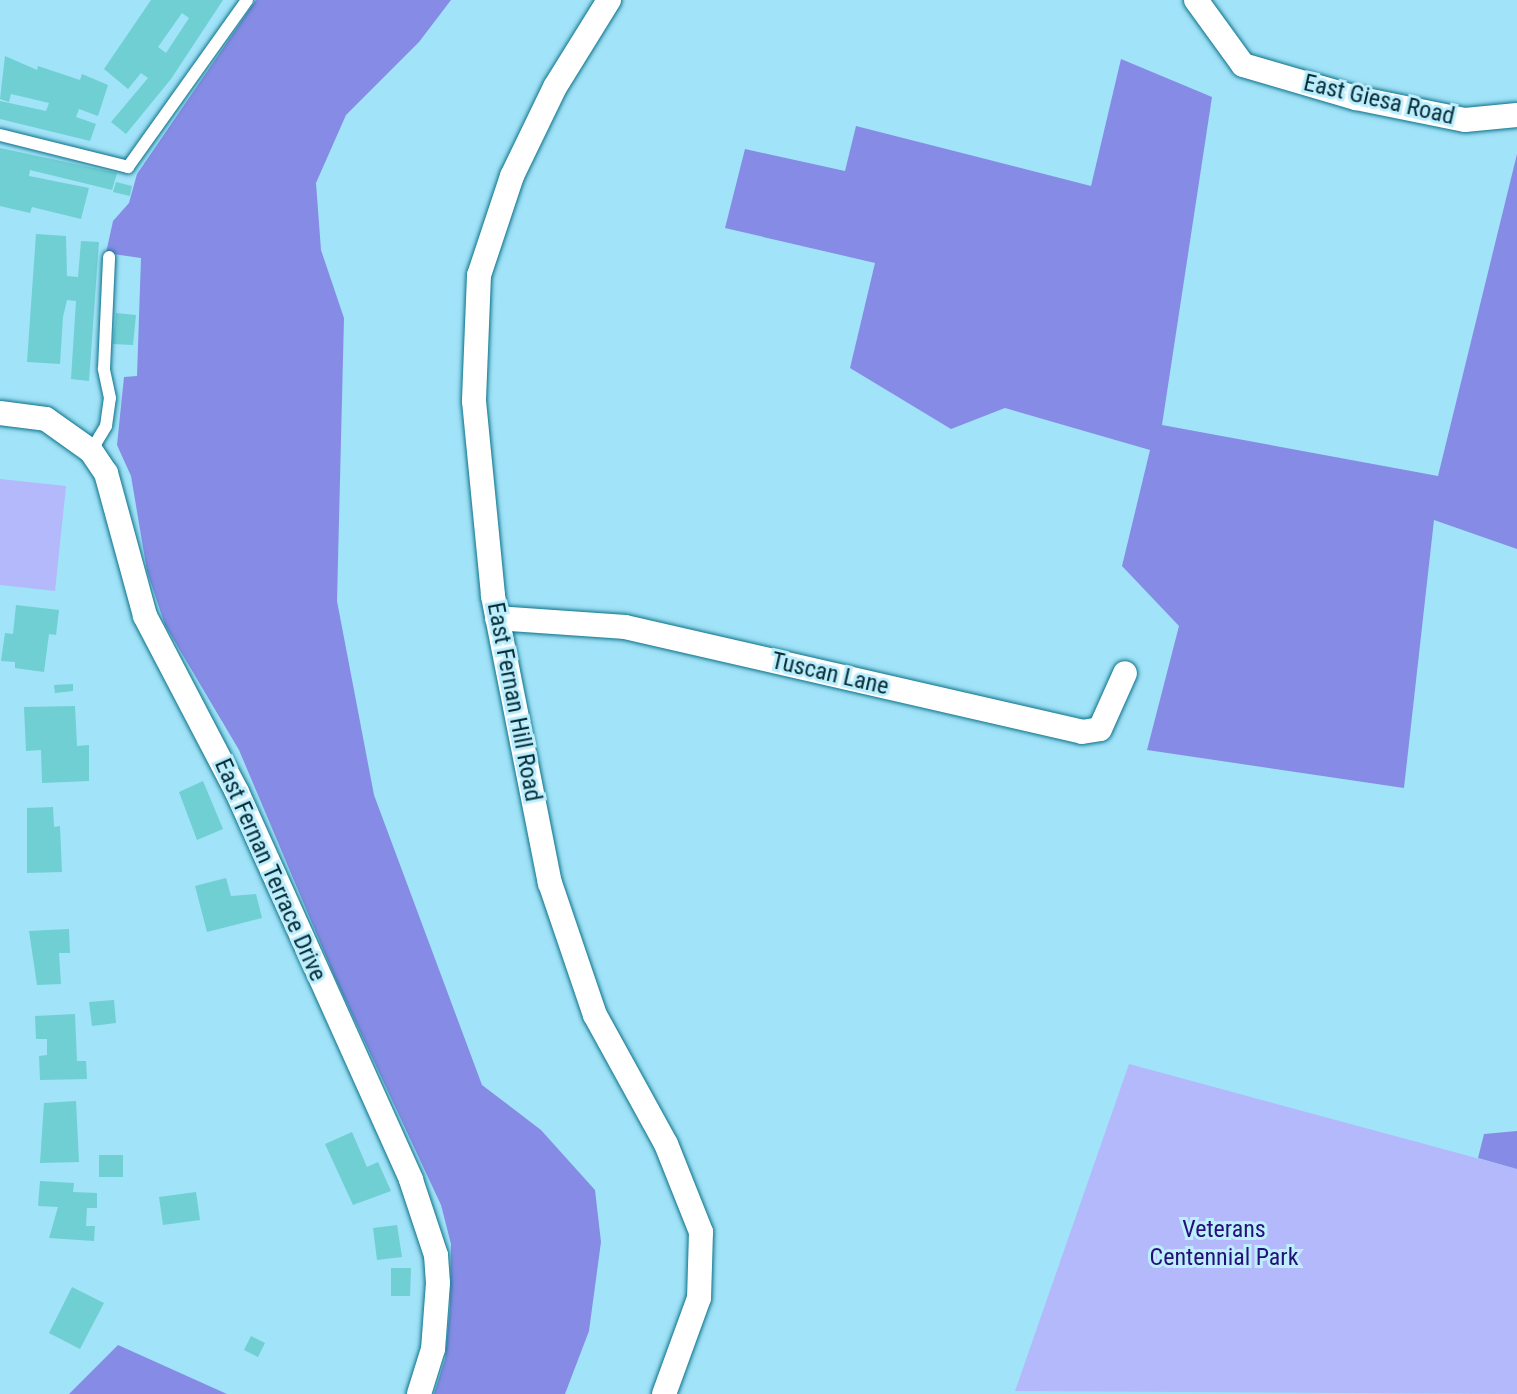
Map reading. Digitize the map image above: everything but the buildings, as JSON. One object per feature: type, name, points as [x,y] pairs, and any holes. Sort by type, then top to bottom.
[{"type":"street","name":"East Fernan Hill Road","points":[[609,0],[555,87],[512,176],[479,275],[474,401],[497,618],[550,883],[569,951],[595,1015],[666,1144],[701,1232],[699,1298],[664,1394]]},
{"type":"street","name":"East Giesa Road","points":[[1196,0],[1243,65],[1356,98],[1465,120],[1517,115]]},
{"type":"street","name":"East Fernan Terrace Drive","points":[[0,413],[46,419],[91,451],[111,484],[145,616],[237,792],[425,1215],[438,1283],[433,1349],[419,1394]]},
{"type":"street","name":"Tuscan Lane","points":[[497,618],[625,627],[1082,732],[1100,729],[1125,673]]},
{"type":"lane","points":[[0,135],[128,167],[247,0]]},
{"type":"lane","points":[[91,451],[106,426],[110,398],[104,369],[109,257]]},
{"type":"green space","points":[[0,479],[66,486],[55,591],[0,585]]},
{"type":"green space","name":"Veterans Centennial Park","points":[[1129,1064],[1517,1169],[1517,1394],[1015,1391]]},
{"type":"shaded area","points":[[256,0],[451,0],[419,42],[346,115],[316,183],[321,250],[344,318],[337,601],[374,795],[482,1085],[541,1130],[595,1190],[601,1242],[589,1331],[565,1394],[434,1394],[445,1359],[450,1307],[451,1244],[441,1205],[336,980],[239,750],[165,625],[147,571],[131,476],[117,445],[124,377],[137,376],[141,258],[106,253],[113,221],[129,203],[137,174]]},
{"type":"shaded area","points":[[1121,59],[1212,97],[1162,425],[1438,476],[1517,154],[1517,549],[1434,520],[1404,788],[1147,750],[1179,626],[1122,566],[1150,450],[1005,408],[951,429],[850,368],[875,263],[725,228],[745,149],[845,171],[856,126],[1091,186]]},
{"type":"shaded area","points":[[1517,1131],[1517,1169],[1478,1158],[1484,1134]]},
{"type":"shaded area","points":[[118,1345],[227,1394],[69,1394]]}]
